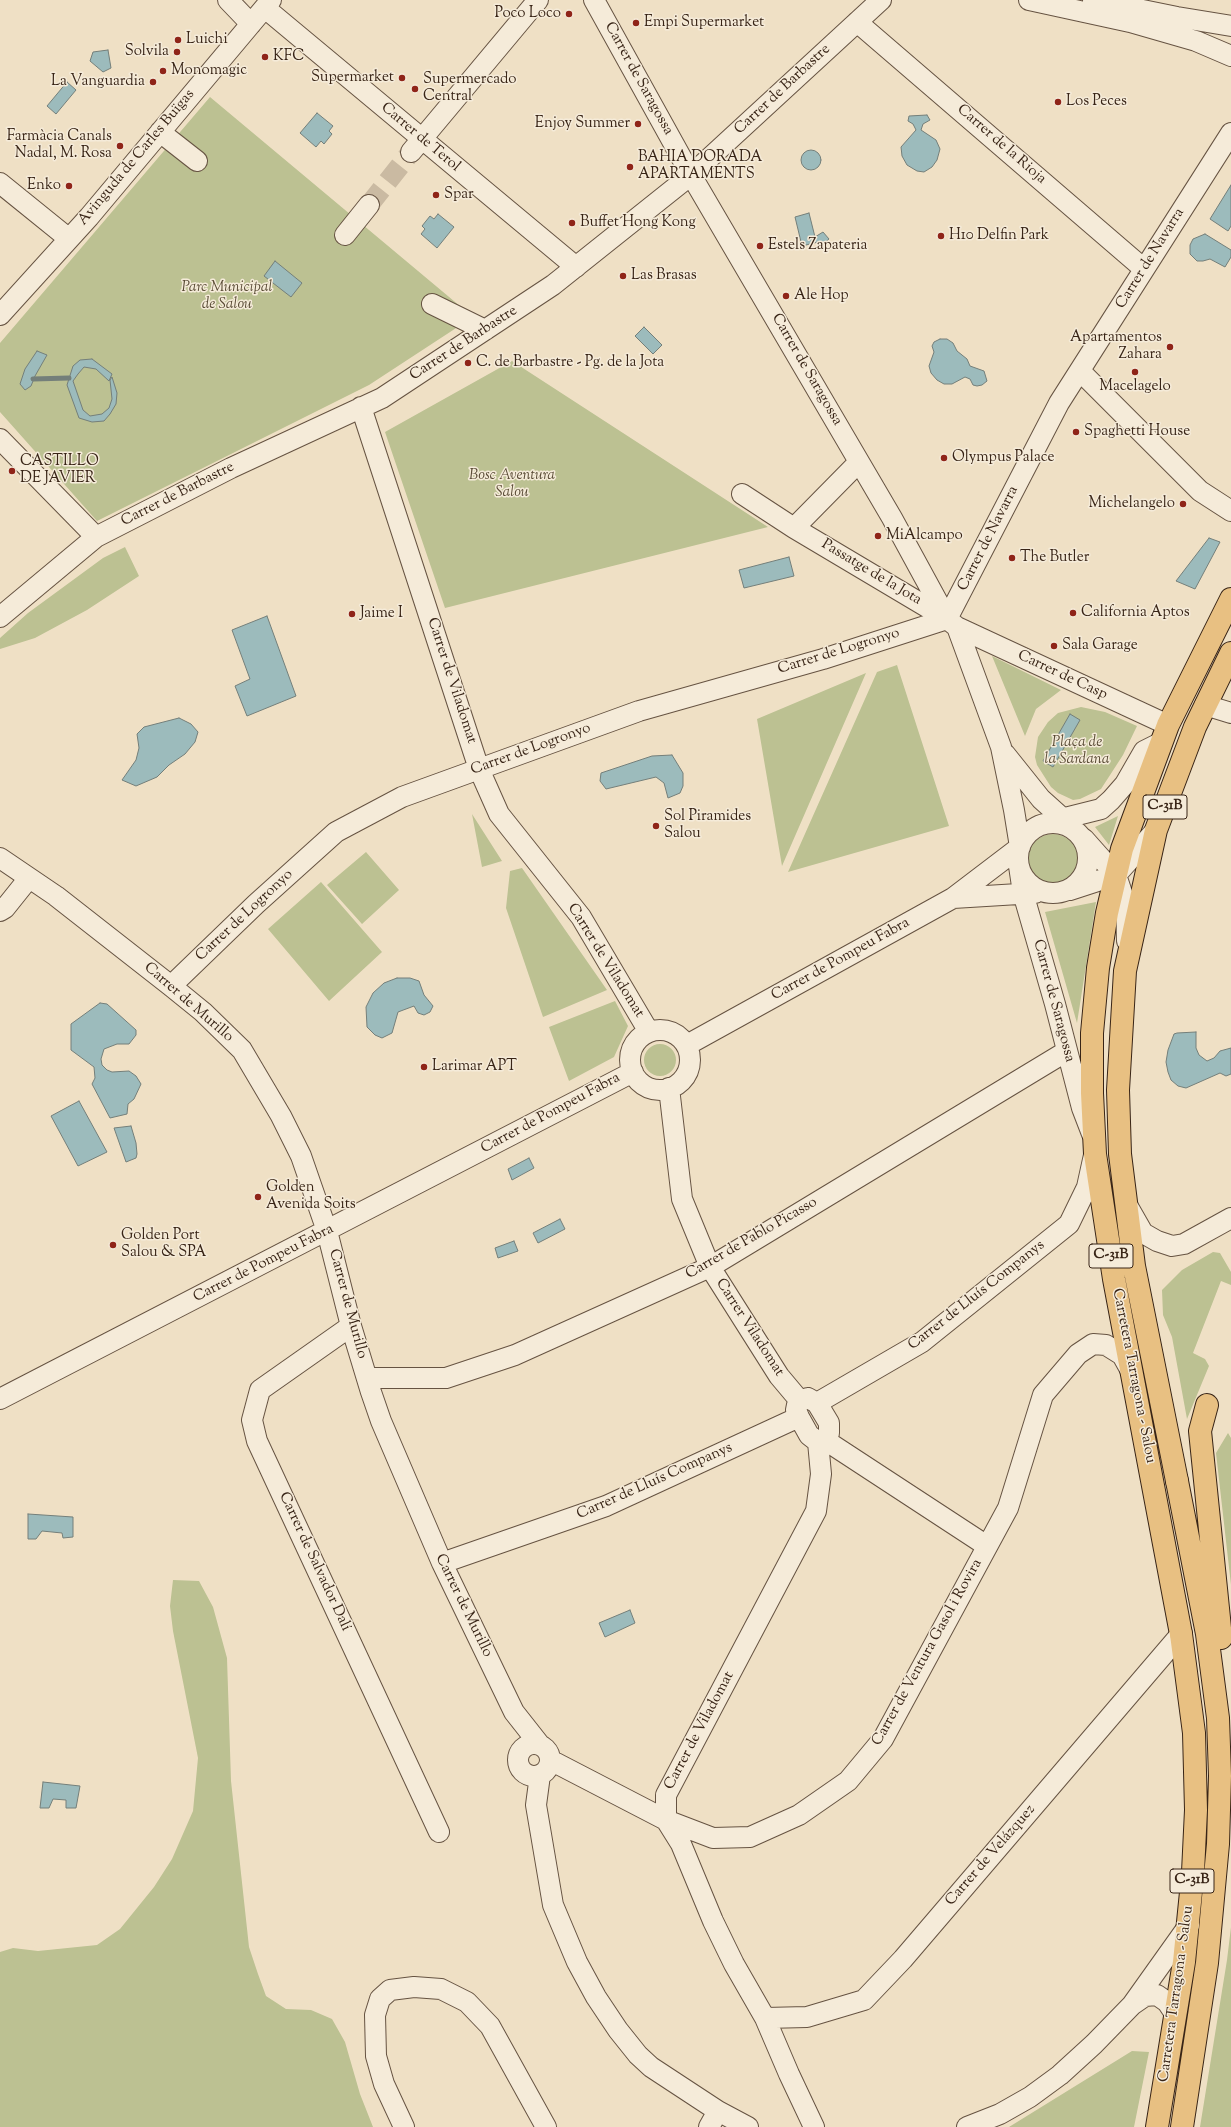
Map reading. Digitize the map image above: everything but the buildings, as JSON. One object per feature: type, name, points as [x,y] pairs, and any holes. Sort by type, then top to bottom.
[{"type":"main road","name":"Carretera Tarragona - Salou","points":[[1157,2127],[1189,1925],[1196,1810],[1194,1733],[1187,1668],[1114,1279],[1094,1144],[1092,1033],[1098,975],[1107,913],[1122,849],[1165,733],[1231,599]]},
{"type":"main road","name":"Carretera Tarragona - Salou","points":[[1182,2127],[1207,1963],[1218,1844],[1220,1776],[1218,1718],[1207,1634],[1134,1266],[1120,1154],[1118,1090],[1125,971],[1156,830],[1205,705],[1231,653]]},
{"type":"main road","points":[[1207,1405],[1200,1431],[1228,1718],[1220,1776]]},
{"type":"street","points":[[228,0],[251,24]]},
{"type":"street","points":[[416,146],[538,0]]},
{"type":"street","name":"Carrer de Saragossa","points":[[594,0],[691,175],[952,623],[1001,747],[1020,847],[1019,866],[1023,893],[1082,1108],[1094,1144]]},
{"type":"street","name":"Carrer de Barbastre","points":[[0,617],[96,538],[231,468],[382,398],[553,285],[691,175],[881,0]]},
{"type":"street","points":[[1029,0],[1130,22],[1196,41],[1231,56]]},
{"type":"street","points":[[1093,0],[1231,26]]},
{"type":"street","points":[[1156,0],[1177,17]]},
{"type":"street","name":"Avinguda de Carles Buïgas","points":[[0,315],[68,238],[89,217],[268,4]]},
{"type":"street","name":"Carrer de Terol","points":[[268,4],[416,146],[576,267]]},
{"type":"street","name":"Carrer de la Rioja","points":[[857,22],[1144,269]]},
{"type":"street","points":[[160,132],[197,161]]},
{"type":"street","name":"Carrer de Navarra","points":[[952,623],[1060,403],[1231,133]]},
{"type":"street","points":[[0,183],[68,238]]},
{"type":"street","points":[[345,235],[369,205]]},
{"type":"street","points":[[432,304],[485,330]]},
{"type":"street","points":[[1080,371],[1200,491],[1231,511]]},
{"type":"street","name":"Carrer de Viladomat","points":[[361,408],[479,769],[499,814],[581,917],[649,1032]]},
{"type":"street","points":[[0,439],[96,538]]},
{"type":"street","points":[[794,528],[859,462]]},
{"type":"street","name":"Passatge de la Jota","points":[[742,494],[794,528],[952,623]]},
{"type":"street","name":"Carrer de Casp","points":[[952,623],[1165,733]]},
{"type":"street","name":"Carrer de Logronyo","points":[[171,986],[256,904],[336,832],[402,797],[639,711],[952,623]]},
{"type":"street","points":[[1205,705],[1231,713]]},
{"type":"street","points":[[1020,847],[1030,831],[1066,826],[1101,809],[1125,784],[1144,751],[1165,733]]},
{"type":"street","name":"Carrer de Saragossa","points":[[1001,747],[1041,799],[1116,875]]},
{"type":"street","points":[[1019,866],[1023,876],[1030,884],[1039,890],[1057,892],[1076,885],[1088,866],[1088,855],[1086,844],[1066,826]]},
{"type":"street","points":[[1125,971],[1128,932],[1126,905],[1116,875],[1156,830]]},
{"type":"street","name":"Carrer de Pompeu Fabra","points":[[687,1045],[953,898],[1020,847]]},
{"type":"street","name":"Carrer de Murillo","points":[[0,858],[56,896],[171,986],[203,1012],[242,1050],[281,1116],[301,1156],[327,1231],[351,1326],[381,1421],[442,1563],[531,1747],[547,1750],[539,1770]]},
{"type":"street","name":"Carrer de Pompeu Fabra","points":[[953,898],[1057,892],[1116,875]]},
{"type":"street","points":[[0,911],[5,908],[29,878]]},
{"type":"street","points":[[658,1030],[674,1033],[687,1045],[690,1062],[684,1079],[669,1088],[655,1089],[648,1087],[636,1078],[630,1062],[631,1053],[641,1037],[649,1032],[658,1030]]},
{"type":"street","name":"Carrer de Pablo Picasso","points":[[367,1378],[446,1378],[515,1355],[710,1267],[1067,1051]]},
{"type":"street","name":"Carrer de Pompeu Fabra","points":[[0,1399],[633,1072]]},
{"type":"street","name":"Carrer Viladomat","points":[[669,1088],[682,1199],[710,1267],[779,1376],[805,1407],[809,1435],[821,1441],[987,1546]]},
{"type":"street","name":"Carrer de Lluís Companys","points":[[442,1563],[606,1506],[805,1407],[922,1342],[1068,1224],[1087,1187],[1094,1144]]},
{"type":"street","points":[[1127,1205],[1143,1233],[1157,1241],[1172,1246],[1184,1244],[1231,1218]]},
{"type":"street","name":"Carrer de Salvador Dalí","points":[[351,1326],[260,1390],[252,1420],[257,1441],[439,1832]]},
{"type":"street","name":"Carrer de Ventura Gasol i Rovira","points":[[539,1770],[556,1763],[666,1820],[713,1838],[750,1836],[799,1815],[848,1781],[883,1739],[1008,1508],[1043,1395],[1078,1354],[1093,1344],[1106,1345],[1122,1355],[1132,1373]]},
{"type":"street","name":"Carrer de Viladomat","points":[[666,1820],[666,1795],[816,1511],[821,1474],[821,1441]]},
{"type":"street","name":"Carrer de Velázquez","points":[[765,2018],[807,2017],[864,2000],[903,1959],[1181,1634]]},
{"type":"street","points":[[531,1747],[518,1759],[521,1770],[539,1770],[530,1798],[536,1805],[552,1905],[577,1962],[596,1997],[618,2030],[651,2067],[714,2119],[748,2127]]},
{"type":"street","points":[[666,1820],[681,1844],[713,1921],[734,1964],[765,2018],[814,2127]]},
{"type":"street","points":[[967,2127],[1000,2114],[1030,2097],[1060,2075],[1113,2026],[1132,2005],[1189,1925]]},
{"type":"street","points":[[404,2127],[384,2084],[376,2056],[375,2015],[380,1999],[390,1990],[414,1987],[441,1990],[467,2002],[490,2026],[546,2127]]},
{"type":"street","points":[[1132,2005],[1145,1996],[1157,1995],[1167,2002],[1175,2014]]},
{"type":"green space","name":"Parc Municipal de Salou","points":[[210,97],[473,317],[369,385],[97,521],[0,412],[0,343]]},
{"type":"green space","name":"Bosc Aventura Salou","points":[[512,361],[768,527],[445,608],[385,432]]},
{"type":"green space","points":[[125,547],[139,576],[87,610],[35,638],[0,649],[0,638],[28,613],[103,558]]},
{"type":"green space","points":[[992,656],[1061,690],[1036,709],[1025,736]]},
{"type":"green space","points":[[897,665],[949,826],[788,872],[877,672]]},
{"type":"green space","points":[[866,673],[782,866],[757,719]]},
{"type":"green space","name":"Plaça de la Sardana","points":[[1081,707],[1105,712],[1137,726],[1123,755],[1101,789],[1080,799],[1073,800],[1058,793],[1051,787],[1037,765],[1035,757],[1038,737],[1048,722],[1058,713]]},
{"type":"green space","points":[[472,814],[502,861],[482,867]]},
{"type":"green space","points":[[1118,816],[1109,845],[1095,827]]},
{"type":"green space","points":[[1048,834],[1058,834],[1071,841],[1078,854],[1078,864],[1071,877],[1058,884],[1048,884],[1039,880],[1032,873],[1028,864],[1028,854],[1032,845],[1039,838]]},
{"type":"green space","points":[[366,852],[399,890],[362,924],[327,885]]},
{"type":"green space","points":[[522,868],[607,990],[543,1017],[506,908],[510,871]]},
{"type":"green space","points":[[321,882],[382,952],[329,1001],[268,929]]},
{"type":"green space","points":[[1096,902],[1077,1023],[1045,912]]},
{"type":"green space","points":[[615,1001],[628,1026],[614,1057],[569,1081],[549,1027]]},
{"type":"green space","points":[[660,1044],[666,1045],[673,1051],[676,1060],[675,1066],[669,1073],[660,1076],[654,1075],[647,1069],[644,1060],[645,1054],[651,1047]]},
{"type":"green space","points":[[1213,1252],[1220,1253],[1231,1272],[1231,1285],[1221,1281],[1193,1353],[1205,1359],[1209,1366],[1187,1419],[1172,1337],[1163,1315],[1162,1290],[1182,1270]]},
{"type":"green space","points":[[1228,1433],[1231,1438],[1231,1585],[1216,1453]]},
{"type":"green space","points":[[173,1580],[199,1581],[213,1607],[227,1658],[231,1781],[249,1947],[266,1996],[286,2009],[311,2010],[332,2019],[345,2042],[360,2094],[373,2127],[0,2127],[0,1952],[13,1948],[38,1951],[97,1945],[120,1929],[154,1887],[172,1859],[193,1811],[198,1758],[173,1631],[170,1606]]},
{"type":"green space","points":[[1231,1927],[1231,2127],[1200,2127],[1227,1960]]},
{"type":"green space","points":[[1132,2051],[1149,2052],[1134,2127],[1009,2127]]},
{"type":"water","points":[[108,50],[111,68],[103,72],[90,61],[93,52]]},
{"type":"water","points":[[67,82],[76,90],[56,114],[47,106]]},
{"type":"water","points":[[317,113],[333,126],[329,131],[332,134],[324,144],[321,141],[316,147],[300,133]]},
{"type":"water","points":[[927,115],[930,120],[923,124],[921,130],[936,140],[940,149],[937,160],[932,167],[924,172],[917,171],[907,165],[902,156],[901,147],[916,130],[913,124],[908,121],[909,116]]},
{"type":"water","points":[[807,150],[815,150],[821,156],[821,164],[815,170],[807,170],[801,164],[801,156]]},
{"type":"water","points":[[1231,185],[1231,226],[1228,231],[1210,219]]},
{"type":"water","points":[[809,213],[815,237],[823,232],[829,239],[821,246],[818,242],[802,246],[795,217]]},
{"type":"water","points":[[438,214],[454,227],[437,248],[421,234],[425,229],[422,226],[430,216],[434,219]]},
{"type":"water","points":[[1205,234],[1231,250],[1231,257],[1225,267],[1210,259],[1197,261],[1190,254],[1190,245],[1193,239]]},
{"type":"water","points":[[275,261],[302,283],[291,297],[264,276]]},
{"type":"water","points":[[644,327],[662,345],[653,354],[635,336]]},
{"type":"water","points":[[940,339],[947,339],[953,343],[957,351],[967,359],[970,366],[984,371],[987,381],[982,385],[977,386],[973,385],[970,379],[965,377],[952,384],[944,384],[937,380],[931,373],[929,366],[934,352],[932,346],[934,342]]},
{"type":"water","points":[[37,351],[47,355],[31,386],[25,390],[20,384],[25,369]]},
{"type":"water","points":[[92,359],[112,374],[109,381],[96,369],[84,367],[73,381],[83,410],[90,416],[102,414],[109,408],[112,399],[110,380],[112,377],[117,393],[116,404],[104,421],[92,422],[79,418],[67,385],[73,366],[80,360]]},
{"type":"water","points":[[1209,538],[1220,542],[1195,589],[1176,581]]},
{"type":"water","points":[[789,557],[794,576],[744,588],[739,570]]},
{"type":"water","points":[[267,616],[296,696],[247,716],[235,686],[250,679],[232,630]]},
{"type":"water","points":[[1070,714],[1080,720],[1053,767],[1043,761]]},
{"type":"water","points":[[179,718],[191,724],[198,732],[195,742],[185,754],[169,765],[157,777],[136,786],[122,780],[136,760],[139,748],[137,734],[144,727]]},
{"type":"water","points":[[672,755],[683,773],[683,786],[680,793],[668,798],[664,783],[656,777],[606,789],[600,781],[601,773],[652,756]]},
{"type":"water","points":[[397,978],[410,978],[419,981],[424,995],[433,1006],[430,1012],[424,1015],[418,1013],[414,1006],[398,1012],[392,1033],[382,1038],[375,1035],[367,1027],[366,1007],[373,993],[384,983]]},
{"type":"water","points":[[100,1003],[107,1004],[136,1030],[136,1035],[129,1044],[117,1044],[104,1049],[101,1059],[102,1065],[107,1070],[112,1072],[129,1071],[136,1076],[141,1084],[134,1099],[128,1104],[127,1114],[110,1118],[92,1084],[95,1078],[94,1067],[71,1050],[71,1024]]},
{"type":"water","points":[[1196,1032],[1196,1048],[1199,1055],[1207,1061],[1214,1058],[1220,1051],[1231,1048],[1231,1074],[1226,1076],[1220,1073],[1186,1088],[1178,1086],[1171,1080],[1168,1072],[1166,1062],[1168,1050],[1174,1034]]},
{"type":"water","points":[[79,1101],[107,1152],[78,1166],[51,1116]]},
{"type":"water","points":[[131,1126],[136,1143],[137,1154],[136,1158],[126,1162],[114,1128]]},
{"type":"water","points":[[529,1158],[534,1168],[512,1180],[508,1169]]},
{"type":"water","points":[[560,1219],[565,1229],[538,1243],[533,1233]]},
{"type":"water","points":[[514,1241],[518,1251],[498,1258],[495,1248]]},
{"type":"water","points":[[28,1514],[73,1517],[73,1537],[63,1538],[62,1533],[42,1531],[36,1539],[28,1539]]},
{"type":"water","points":[[630,1610],[635,1623],[605,1637],[599,1623]]},
{"type":"water","points":[[43,1782],[80,1786],[76,1808],[66,1808],[66,1800],[53,1799],[49,1808],[40,1808]]},
{"type":"waterway","points":[[33,379],[69,378]]},
{"type":"tunnel","points":[[369,205],[411,152]]},
{"type":"place","name":"Poco Loco","points":[[569,14]]},
{"type":"place","name":"Empi Supermarket","points":[[636,23]]},
{"type":"place","name":"Luichi","points":[[178,40]]},
{"type":"place","name":"Solvila","points":[[177,52]]},
{"type":"place","name":"KFC","points":[[265,57]]},
{"type":"place","name":"Monomagic","points":[[163,71]]},
{"type":"place","name":"Supermarket","points":[[402,78]]},
{"type":"place","name":"La Vanguardia","points":[[153,82]]},
{"type":"place","name":"Supermercado Central","points":[[415,89]]},
{"type":"place","name":"Los Peces","points":[[1058,102]]},
{"type":"place","name":"Enjoy Summer","points":[[638,124]]},
{"type":"place","name":"Farmàcia Canals Nadal, M. Rosa","points":[[120,146]]},
{"type":"place","name":"BAHIA DORADA APARTAMENTS","points":[[630,167]]},
{"type":"place","name":"Enko","points":[[69,186]]},
{"type":"place","name":"Spar","points":[[436,195]]},
{"type":"place","name":"Buffet Hong Kong","points":[[572,223]]},
{"type":"place","name":"H10 Delfin Park","points":[[941,236]]},
{"type":"place","name":"Estels Zapateria","points":[[760,246]]},
{"type":"place","name":"Las Brasas","points":[[623,276]]},
{"type":"place","name":"Ale Hop","points":[[786,296]]},
{"type":"place","name":"Apartamentos Zahara","points":[[1170,347]]},
{"type":"place","name":"C. de Barbastre - Pg. de la Jota","points":[[468,363]]},
{"type":"place","name":"Macelagelo","points":[[1135,372]]},
{"type":"place","name":"Spaghetti House","points":[[1076,432]]},
{"type":"place","name":"Olympus Palace","points":[[944,458]]},
{"type":"place","name":"CASTILLO DE JAVIER","points":[[12,471]]},
{"type":"place","name":"Michelangelo","points":[[1183,504]]},
{"type":"place","name":"MiAlcampo","points":[[878,536]]},
{"type":"place","name":"The Butler","points":[[1012,558]]},
{"type":"place","name":"California Aptos","points":[[1073,613]]},
{"type":"place","name":"Jaime I","points":[[352,614]]},
{"type":"place","name":"Sala Garage","points":[[1054,646]]},
{"type":"place","name":"Sol Piramides Salou","points":[[656,826]]},
{"type":"place","name":"Larimar APT","points":[[424,1067]]},
{"type":"place","name":"Golden Avenida Soits","points":[[258,1197]]},
{"type":"place","name":"Golden Port Salou & SPA","points":[[113,1245]]}]
